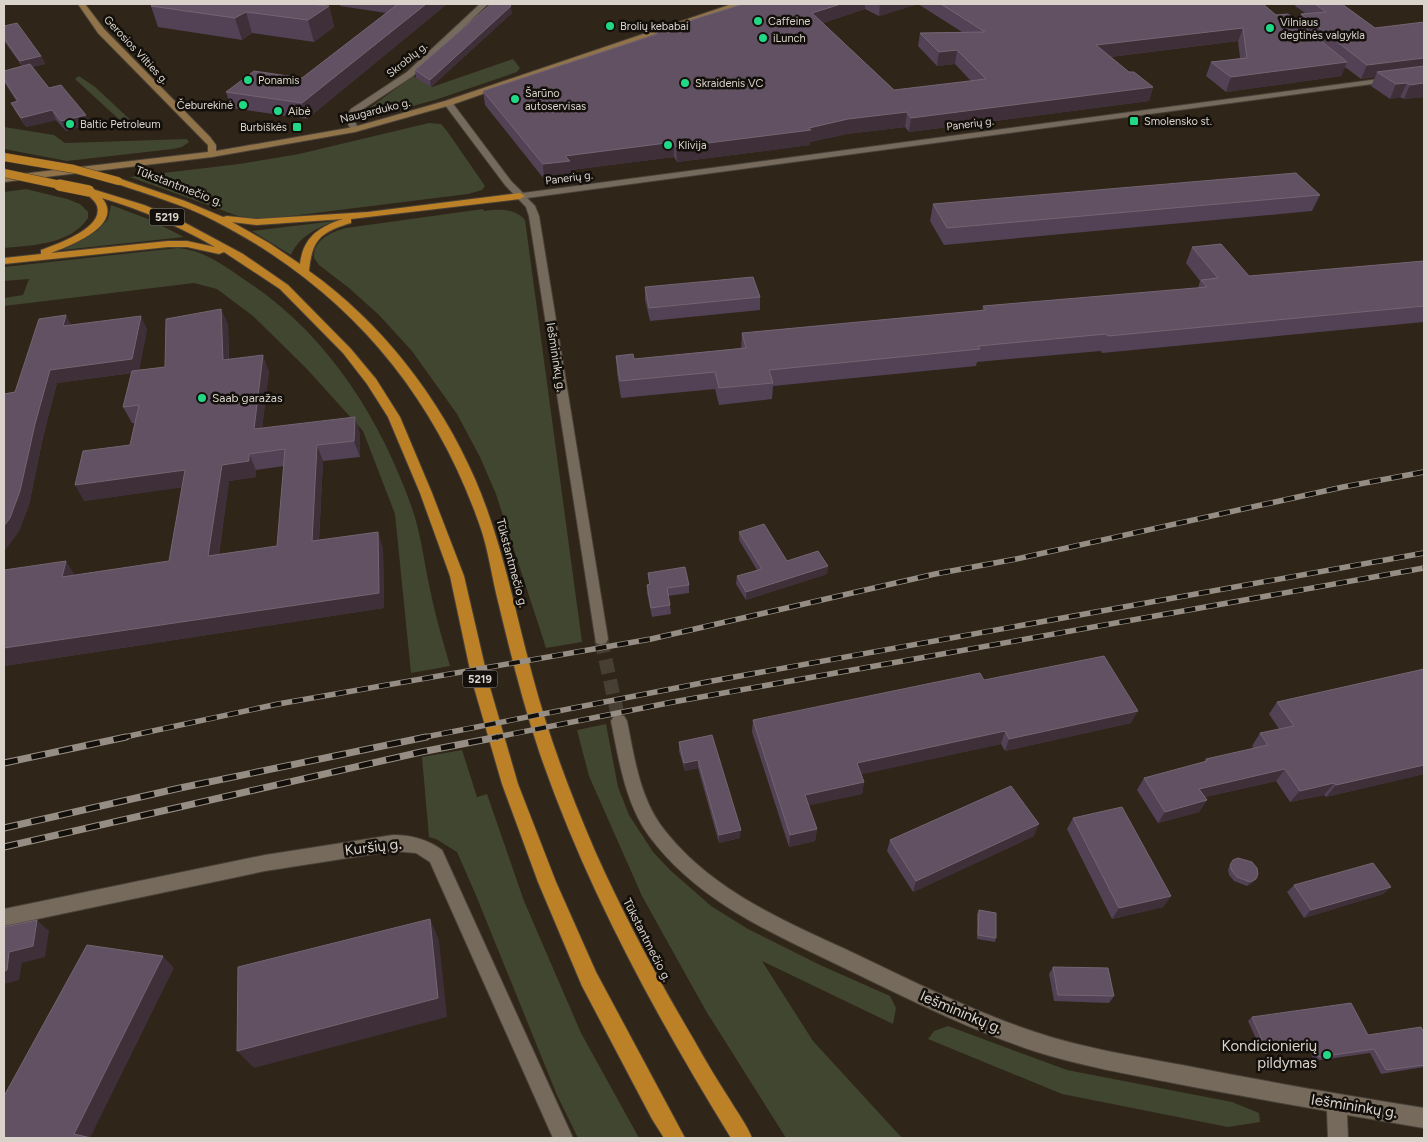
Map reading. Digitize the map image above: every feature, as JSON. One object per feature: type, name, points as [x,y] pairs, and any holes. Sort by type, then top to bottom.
[{"type":"highway","name":"Tūkstantmečio g.","points":[[4,157],[74,169],[118,181],[217,218],[264,243],[339,299],[379,338],[431,407],[462,466],[487,528],[526,686],[543,737],[587,853],[630,945],[693,1060],[742,1138]]},
{"type":"highway","name":"5219","points":[[4,173],[89,191],[141,207],[173,220],[239,256],[284,287],[347,350],[372,382],[394,417],[426,493],[457,576],[486,702],[510,784],[547,882],[589,979],[659,1112],[675,1138]]},
{"type":"highway","points":[[25,258],[69,242],[88,231],[100,221],[103,215],[100,202],[89,191]]},
{"type":"highway","points":[[217,218],[257,222],[368,215],[520,196]]},
{"type":"highway","points":[[304,273],[305,254],[313,238],[337,224],[368,215]]},
{"type":"highway","points":[[4,261],[168,244],[204,247],[239,256]]},
{"type":"main road","name":"Gerosios Vilties g.","points":[[81,4],[101,31],[207,138],[212,145],[212,154]]},
{"type":"main road","name":"Naugarduko g.","points":[[4,179],[212,154],[287,143],[355,129],[448,103],[738,4]]},
{"type":"street","name":"Skroblų g.","points":[[355,129],[348,119],[354,111],[404,79],[432,55],[484,4]]},
{"type":"street","name":"Panerių g.","points":[[520,196],[1424,76]]},
{"type":"street","points":[[1348,77],[1358,84]]},
{"type":"street","name":"Iešmininkų g.","points":[[448,103],[520,196],[530,206],[534,216],[601,638]]},
{"type":"street","name":"Iešmininkų g.","points":[[619,721],[638,799],[653,828],[691,871],[724,898],[780,929],[953,1010],[1016,1035],[1067,1051],[1337,1104],[1424,1118]]},
{"type":"street","name":"Kuršių g.","points":[[4,918],[265,863],[393,843],[408,843],[425,847],[436,856],[563,1138]]},
{"type":"street","points":[[1337,1104],[1338,1138]]},
{"type":"green space","points":[[513,59],[520,68],[517,72],[438,99],[370,118],[364,118],[360,115],[413,76],[432,87]]},
{"type":"green space","points":[[79,76],[95,87],[137,126],[137,129],[124,130],[124,124],[75,79]]},
{"type":"green space","points":[[429,123],[441,124],[447,131],[485,186],[482,190],[468,194],[259,220],[238,216],[130,177],[239,164],[299,154]]},
{"type":"green space","points":[[4,127],[54,135],[65,143],[187,139],[189,142],[182,147],[173,149],[67,161],[4,149]]},
{"type":"green space","points":[[26,189],[80,204],[88,212],[88,218],[71,234],[61,239],[39,244],[4,248],[4,192]]},
{"type":"green space","points":[[111,205],[148,219],[184,237],[62,250],[97,231],[108,219]]},
{"type":"green space","points":[[483,209],[484,211],[511,211],[525,220],[582,642],[546,648],[496,494],[480,457],[457,414],[412,351],[379,315],[349,288],[319,265],[314,258],[316,246],[324,238],[346,228]]},
{"type":"green space","points":[[335,221],[304,238],[294,248],[291,255],[252,231]]},
{"type":"green space","points":[[178,248],[198,252],[216,261],[279,305],[305,329],[328,355],[368,412],[385,443],[412,508],[434,608],[450,666],[411,673],[395,514],[363,431],[306,368],[253,316],[217,289],[194,283],[4,306],[4,298],[23,295],[29,279],[4,281],[4,267]]},
{"type":"green space","points":[[606,724],[618,787],[629,815],[653,852],[670,870],[711,906],[748,929],[820,965],[890,996],[896,1008],[893,1024],[762,961],[813,1041],[902,1138],[786,1138],[706,1011],[642,896],[589,776],[577,730]]},
{"type":"green space","points":[[462,750],[477,797],[487,794],[524,901],[581,1033],[639,1138],[578,1138],[557,1095],[457,852],[436,839],[429,837],[422,757]]},
{"type":"green space","points":[[948,1026],[1067,1070],[1232,1102],[1259,1113],[1260,1122],[1228,1127],[1062,1094],[928,1039],[934,1031]]},
{"type":"building","points":[[154,4],[308,4],[329,6],[308,20],[246,12],[235,18],[151,6]]},
{"type":"building","points":[[398,4],[426,4],[302,103],[226,92],[254,71],[302,78]]},
{"type":"building","points":[[491,4],[509,4],[511,6],[430,80],[415,70]]},
{"type":"building","points":[[743,4],[841,4],[812,13],[894,90],[986,79],[957,50],[939,52],[920,33],[985,32],[941,4],[1263,4],[1276,15],[1288,14],[1347,62],[1231,77],[1211,62],[1247,58],[1243,28],[1096,45],[1129,72],[1134,72],[1153,87],[911,118],[907,112],[848,119],[809,128],[811,130],[676,147],[674,142],[565,156],[570,161],[543,164],[483,91]]},
{"type":"building","points":[[1315,4],[1342,4],[1375,28],[1424,22],[1424,58],[1367,65],[1301,14],[1326,12]]},
{"type":"building","points":[[17,23],[41,56],[20,61],[4,38],[4,26]]},
{"type":"building","points":[[30,64],[49,88],[61,85],[86,115],[61,121],[52,110],[21,118],[11,103],[18,101],[4,79],[4,71]]},
{"type":"building","points":[[1424,66],[1424,83],[1410,85],[1407,83],[1396,84],[1377,72]]},
{"type":"building","points":[[1296,173],[1320,195],[947,228],[933,204]]},
{"type":"building","points":[[1221,244],[1249,276],[1424,261],[1424,306],[1108,336],[1106,334],[978,346],[980,349],[769,370],[773,383],[719,388],[715,372],[620,381],[616,356],[633,354],[634,359],[746,348],[742,333],[986,310],[983,306],[1207,287],[1201,280],[1218,278],[1192,247]]},
{"type":"building","points":[[753,277],[760,297],[649,308],[645,287]]},
{"type":"building","points":[[221,309],[223,360],[263,355],[254,429],[355,417],[354,441],[317,445],[312,541],[378,532],[379,593],[4,648],[4,570],[66,561],[62,577],[169,561],[185,470],[75,485],[83,451],[130,445],[139,405],[123,407],[132,371],[165,367],[166,319]],"holes":[[[285,449],[277,546],[208,556],[222,465],[249,461],[249,454]]]},
{"type":"building","points":[[66,315],[63,326],[141,316],[132,359],[50,370],[35,424],[20,491],[10,518],[4,526],[4,394],[15,392],[39,319]]},
{"type":"building","points":[[764,524],[787,561],[818,551],[828,566],[746,592],[737,576],[762,569],[739,532]]},
{"type":"building","points":[[685,567],[689,585],[667,588],[670,605],[651,608],[647,585],[650,584],[648,573]]},
{"type":"building","points":[[1104,656],[1138,711],[1009,739],[1005,731],[857,763],[864,782],[805,795],[817,829],[790,835],[753,720],[980,673],[984,680]]},
{"type":"building","points":[[1424,669],[1424,765],[1336,785],[1334,783],[1300,791],[1285,769],[1199,789],[1207,800],[1165,812],[1144,778],[1207,761],[1206,759],[1268,745],[1260,733],[1294,726],[1277,702]]},
{"type":"building","points":[[712,735],[741,830],[719,835],[698,760],[684,763],[679,742]]},
{"type":"building","points":[[1011,786],[1039,824],[916,881],[890,840]]},
{"type":"building","points":[[1122,807],[1171,896],[1119,908],[1073,818]]},
{"type":"building","points":[[1238,858],[1252,862],[1257,868],[1258,874],[1256,879],[1250,882],[1237,877],[1230,865],[1233,860]]},
{"type":"building","points":[[1373,863],[1391,887],[1311,910],[1294,885]]},
{"type":"building","points":[[979,910],[996,913],[996,938],[978,935]]},
{"type":"building","points":[[430,919],[438,998],[237,1051],[238,967]]},
{"type":"building","points":[[37,920],[33,946],[9,952],[7,970],[4,971],[4,927]]},
{"type":"building","points":[[87,945],[163,956],[74,1134],[91,1138],[4,1138],[4,1096]]},
{"type":"building","points":[[1053,967],[1108,968],[1114,996],[1058,995]]},
{"type":"building","points":[[1351,1003],[1368,1035],[1421,1027],[1424,1033],[1424,1065],[1386,1070],[1374,1049],[1319,1057],[1312,1044],[1267,1051],[1252,1017]]},
{"type":"tunnel","points":[[601,639],[619,721]]},
{"type":"railway","points":[[120,738],[278,704],[651,639],[935,574],[1016,559],[1343,487],[1424,472]]},
{"type":"railway","points":[[420,738],[712,681],[1424,553]]},
{"type":"railway","points":[[492,738],[673,702],[1424,568]]},
{"type":"railway","points":[[4,763],[126,737]]},
{"type":"railway","points":[[4,828],[180,788],[426,737]]},
{"type":"railway","points":[[4,847],[421,752],[498,737]]},
{"type":"place","name":"Caffeine","points":[[758,21]]},
{"type":"place","name":"Brolių kebabai","points":[[610,26]]},
{"type":"place","name":"Vilniaus degtinės valgykla","points":[[1270,28]]},
{"type":"place","name":"iLunch","points":[[763,38]]},
{"type":"place","name":"Ponamis","points":[[248,80]]},
{"type":"place","name":"Skraidenis VC","points":[[685,83]]},
{"type":"place","name":"Šarūno autoservisas","points":[[515,99]]},
{"type":"place","name":"Čeburekinė","points":[[243,105]]},
{"type":"place","name":"Aibė","points":[[278,111]]},
{"type":"place","name":"Smolensko st.","points":[[1134,121]]},
{"type":"place","name":"Baltic Petroleum","points":[[70,124]]},
{"type":"place","name":"Burbiškės","points":[[297,127]]},
{"type":"place","name":"Klivija","points":[[668,145]]},
{"type":"place","name":"Saab garažas","points":[[202,398]]},
{"type":"place","name":"Kondicionierių pildymas","points":[[1327,1055]]}]
